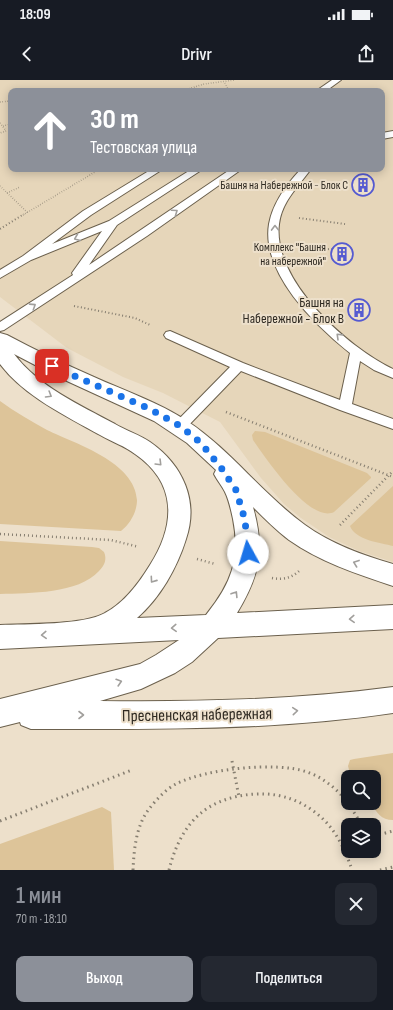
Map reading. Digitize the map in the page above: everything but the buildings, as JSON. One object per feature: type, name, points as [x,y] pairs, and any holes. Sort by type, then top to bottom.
[{"type":"main road","points":[[0,339],[100,388],[150,409],[180,426],[201,443],[285,524],[319,547],[354,563],[393,575]]},
{"type":"main road","points":[[0,350],[6,360],[40,390],[103,427],[143,448],[161,464],[172,479],[179,496],[181,513],[176,537],[158,574],[145,593],[124,613],[106,625],[67,633]]},
{"type":"main road","points":[[0,714],[73,696],[149,674],[184,653],[212,626],[238,588],[245,571],[248,553],[245,520],[236,490],[222,469],[201,443]]},
{"type":"main road","points":[[0,637],[393,617]]},
{"type":"main road","name":"Пресненская набережная","points":[[0,714],[256,715],[370,704],[393,700]]},
{"type":"lane","points":[[325,88],[337,80]]},
{"type":"lane","points":[[0,275],[27,258],[87,213],[153,172]]},
{"type":"lane","points":[[27,258],[113,223],[193,172]]},
{"type":"lane","points":[[0,327],[233,172]]},
{"type":"lane","points":[[303,172],[286,190],[279,203],[274,225],[278,259],[298,294],[356,353],[386,372],[393,374]]},
{"type":"lane","points":[[72,280],[113,223]]},
{"type":"lane","points":[[170,335],[239,366],[344,407],[393,424]]},
{"type":"lane","points":[[344,407],[356,353]]},
{"type":"lane","points":[[180,426],[239,366]]},
{"type":"path","points":[[191,88],[204,84],[236,80]]},
{"type":"path","points":[[225,82],[228,88]]},
{"type":"path","points":[[0,123],[6,131],[0,132]]},
{"type":"path","points":[[3,126],[8,125]]},
{"type":"path","points":[[0,229],[95,172]]},
{"type":"path","points":[[0,186],[28,213]]},
{"type":"path","points":[[7,193],[20,187]]},
{"type":"path","points":[[276,215],[345,224]]},
{"type":"path","points":[[277,252],[346,248]]},
{"type":"path","points":[[72,306],[135,318],[170,335]]},
{"type":"path","points":[[224,412],[393,477]]},
{"type":"path","points":[[339,526],[393,471]]},
{"type":"path","points":[[0,534],[111,540],[139,547]]},
{"type":"path","points":[[197,559],[218,565]]},
{"type":"path","points":[[267,577],[280,579],[296,575],[305,563]]},
{"type":"path","points":[[232,761],[239,797]]},
{"type":"path","points":[[133,870],[134,851],[139,828],[154,803],[175,784],[200,774],[272,767],[300,770],[318,776],[334,786],[341,794]]},
{"type":"path","points":[[0,821],[132,770]]},
{"type":"path","points":[[169,870],[173,851],[185,830],[202,812],[222,801],[239,797],[260,795],[283,796],[305,806],[324,821],[340,841],[352,870]]},
{"type":"path","points":[[381,835],[393,832]]},
{"type":"path","points":[[380,870],[393,867]]},
{"type":"shaded area","points":[[0,80],[393,80],[393,562],[359,551],[329,537],[301,518],[284,504],[261,478],[220,422],[163,393],[123,377],[67,348],[0,297]]},
{"type":"shaded area","points":[[0,401],[17,413],[47,430],[88,448],[102,456],[126,475],[134,487],[137,504],[130,521],[121,531],[0,524]]},
{"type":"shaded area","points":[[255,431],[265,432],[367,473],[371,478],[334,512],[324,513],[313,508],[289,487],[253,440],[252,435]]},
{"type":"shaded area","points":[[393,486],[393,546],[375,542],[357,535],[350,526]]},
{"type":"shaded area","points":[[0,541],[99,548],[104,552],[105,562],[101,569],[90,579],[66,588],[53,591],[0,594]]},
{"type":"shaded area","points":[[393,753],[393,820],[385,819],[375,810],[381,810],[381,770],[349,770],[348,766],[350,760]]},
{"type":"shaded area","points":[[102,807],[111,812],[114,870],[0,870],[0,844]]},
{"type":"place","name":"Башня на Набережной - Блок С","points":[[363,185]]},
{"type":"place","name":"Комплекс \"Башня на набережной\"","points":[[342,254]]},
{"type":"place","name":"Башня на Набережной - Блок В","points":[[359,310]]},
{"type":"route","points":[[52,366],[150,409],[180,426],[201,443],[222,469],[236,490],[245,520],[248,553]]}]
